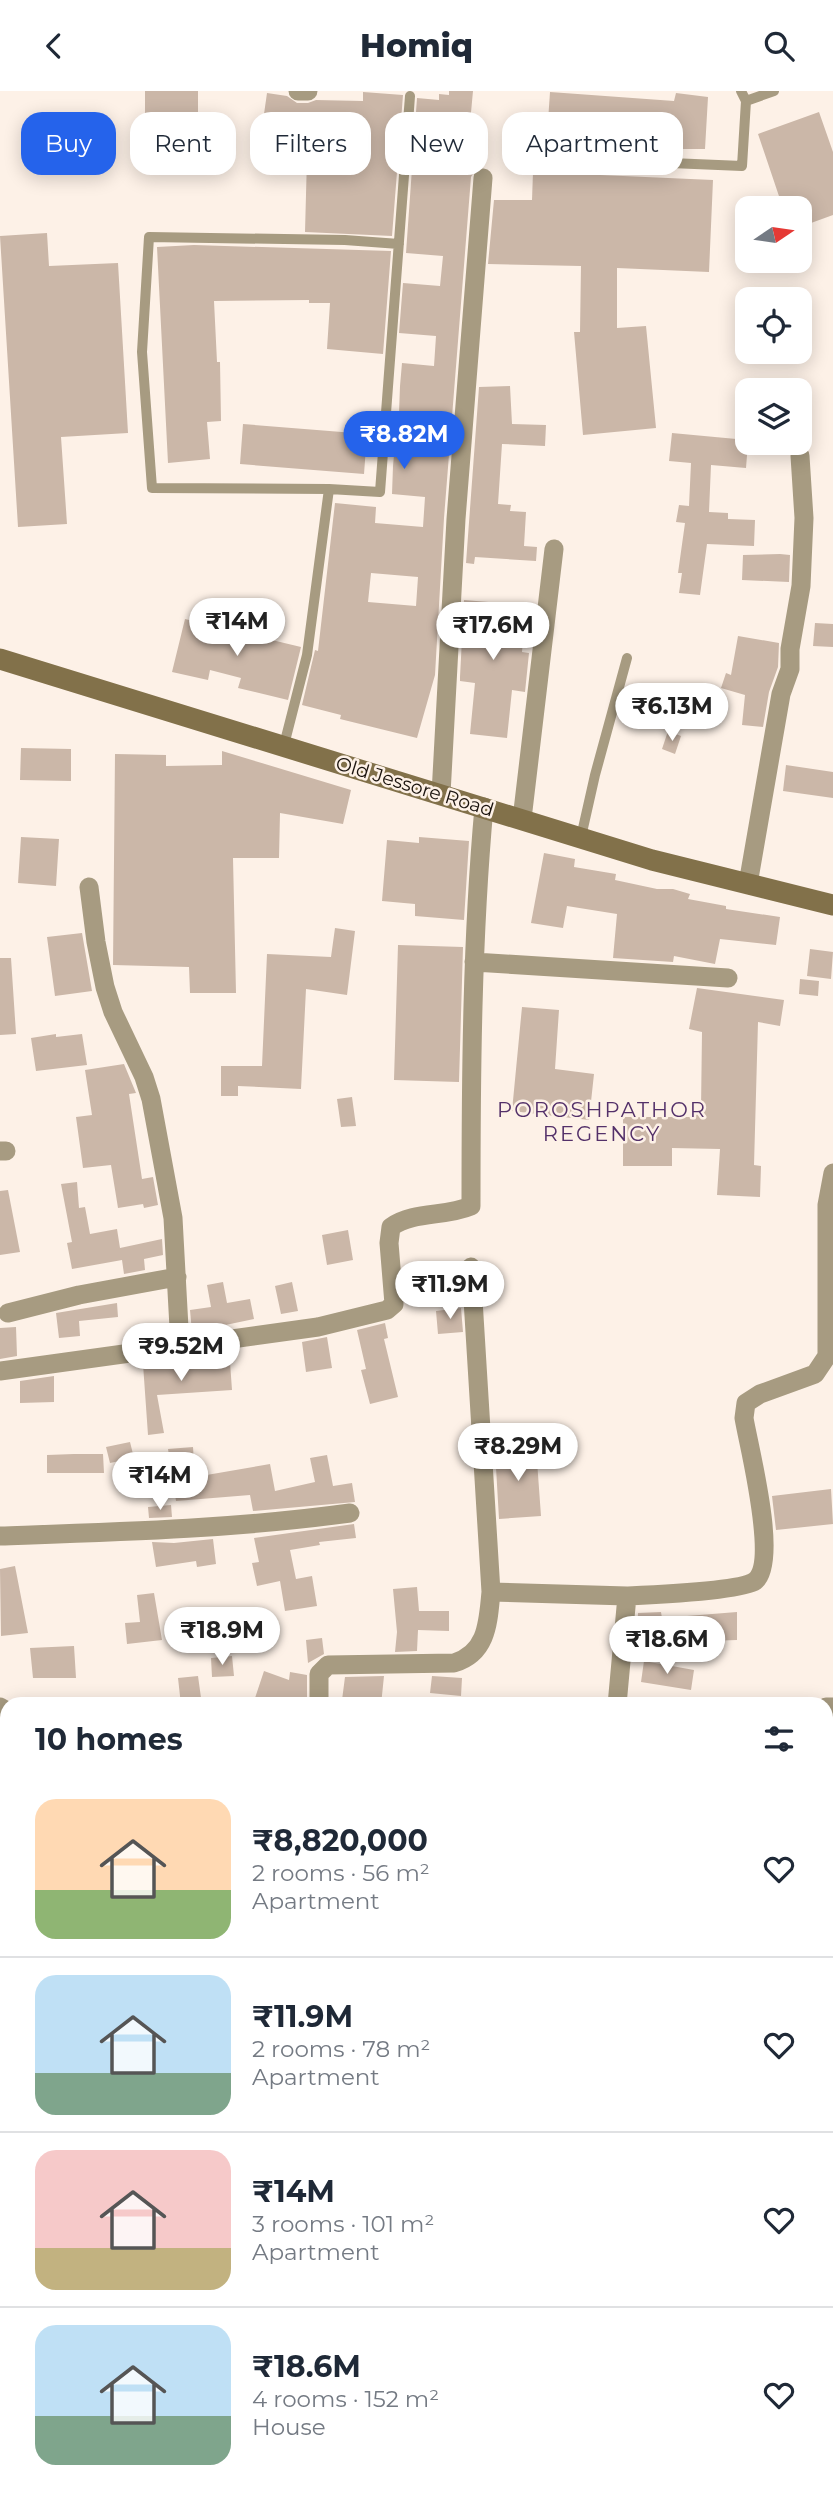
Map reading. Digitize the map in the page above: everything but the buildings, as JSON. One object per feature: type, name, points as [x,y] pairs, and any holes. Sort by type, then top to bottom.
[{"type":"street","points":[[298,91],[308,91]]},
{"type":"street","points":[[441,794],[456,519],[483,178]]},
{"type":"street","points":[[748,884],[781,694],[790,669],[790,649],[801,586],[804,518],[800,456]]},
{"type":"street","points":[[522,819],[554,549]]},
{"type":"street","name":"Old Jessore Road","points":[[0,659],[652,860],[833,905]]},
{"type":"street","points":[[0,1371],[318,1327],[387,1310],[394,1304],[389,1243],[391,1227],[401,1220],[471,1206],[474,962],[484,807]]},
{"type":"street","points":[[89,887],[105,986],[113,1011],[144,1076],[151,1099],[173,1218],[180,1346]]},
{"type":"street","points":[[474,962],[728,978]]},
{"type":"street","points":[[491,1592],[627,1596],[702,1591],[753,1583],[762,1573],[766,1541],[744,1418],[746,1403],[760,1394],[815,1374],[827,1356],[830,1293],[827,1205],[833,1173]]},
{"type":"street","points":[[319,1697],[319,1674],[328,1665],[454,1663],[471,1656],[480,1647],[484,1637],[491,1592],[471,1267]]},
{"type":"street","points":[[8,1313],[79,1295],[177,1277]]},
{"type":"street","points":[[0,1536],[280,1523],[350,1513]]},
{"type":"street","points":[[618,1697],[627,1596]]},
{"type":"lane","points":[[683,164],[742,166],[744,96],[774,91]]},
{"type":"lane","points":[[399,244],[345,240],[149,237],[142,352],[152,488],[329,489],[380,492],[399,244],[410,96]]},
{"type":"lane","points":[[284,745],[307,655],[329,489]]},
{"type":"lane","points":[[581,837],[627,658]]},
{"type":"district","name":"POROSHPATHOR REGENCY","points":[[602,1122]]}]
